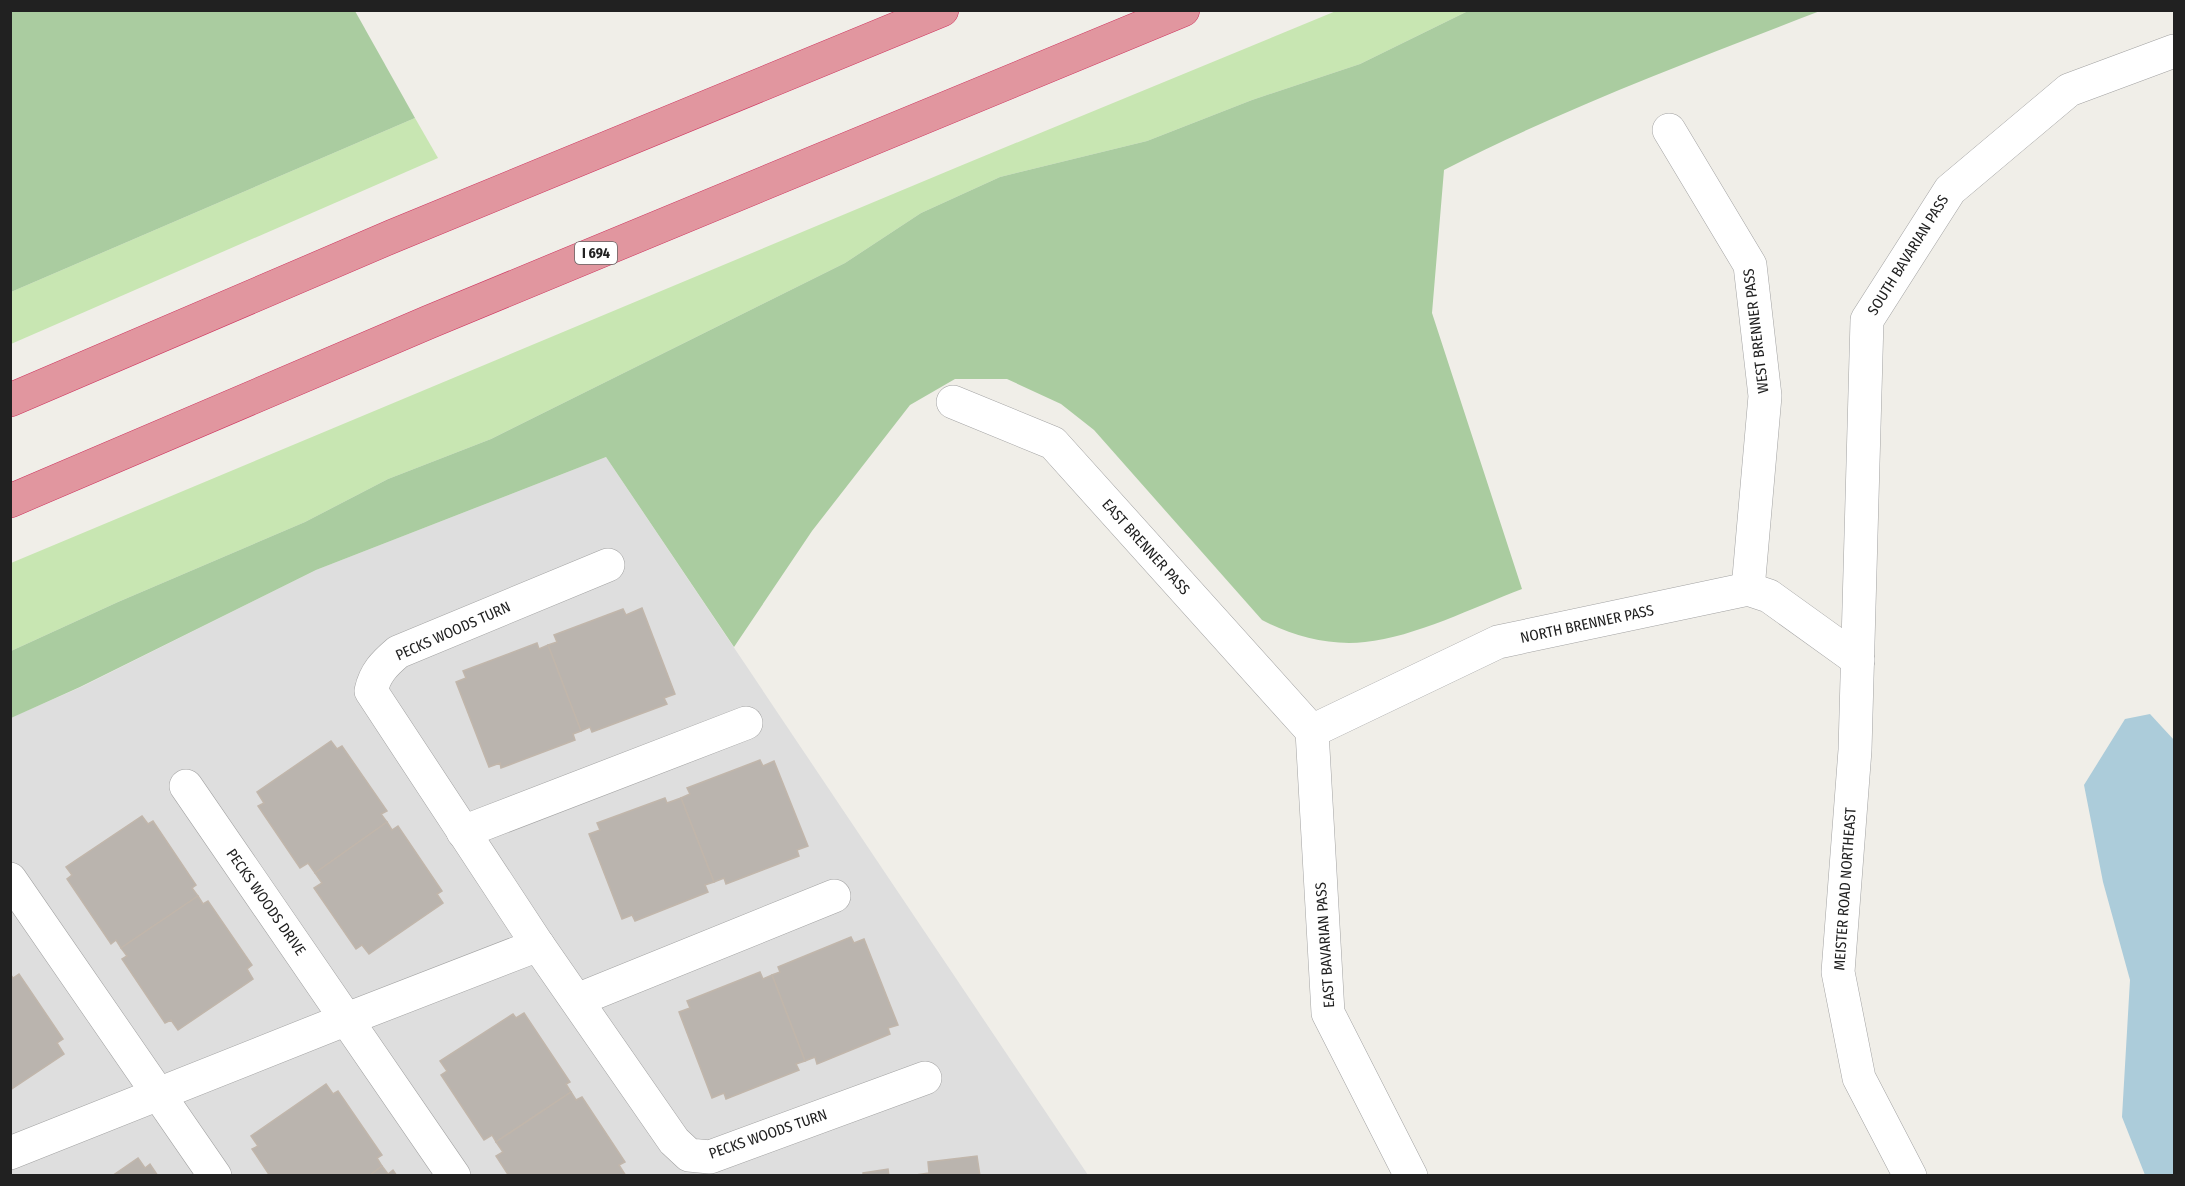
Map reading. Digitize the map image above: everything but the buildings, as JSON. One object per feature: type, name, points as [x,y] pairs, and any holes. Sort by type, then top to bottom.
[{"type":"highway","points":[[10,400],[393,236],[942,10]]},
{"type":"highway","name":"I 694","points":[[10,501],[429,322],[1183,10]]},
{"type":"street","name":"SOUTH BAVARIAN PASS","points":[[1858,660],[1867,320],[1950,190],[2069,90],[2175,51]]},
{"type":"street","name":"WEST BRENNER PASS","points":[[1669,130],[1750,265],[1765,396],[1748,590]]},
{"type":"street","name":"EAST BRENNER PASS","points":[[953,402],[1053,443],[1312,731]]},
{"type":"street","name":"PECKS WOODS TURN","points":[[608,565],[398,652],[374,678],[371,691],[538,945],[674,1141],[689,1155],[710,1157],[925,1078]]},
{"type":"street","points":[[1748,590],[1768,596],[1858,660]]},
{"type":"street","name":"NORTH BRENNER PASS","points":[[1312,731],[1498,642],[1748,590]]},
{"type":"street","name":"MEISTER ROAD NORTHEAST","points":[[1858,660],[1855,750],[1838,972],[1858,1078],[1910,1176]]},
{"type":"street","points":[[463,832],[746,723]]},
{"type":"street","name":"EAST BAVARIAN PASS","points":[[1312,731],[1328,1013],[1411,1176]]},
{"type":"street","name":"PECKS WOODS DRIVE","points":[[186,786],[454,1176]]},
{"type":"street","points":[[10,879],[160,1093],[215,1176]]},
{"type":"street","points":[[578,1000],[834,896]]},
{"type":"street","points":[[10,1153],[538,945]]},
{"type":"shaded area","points":[[606,457],[1088,1175],[11,1175],[10,718],[81,687],[316,570]]},
{"type":"green space","points":[[11,10],[355,11],[415,118],[11,292]]},
{"type":"green space","points":[[1336,11],[1468,11],[1360,64],[1252,100],[1147,141],[1000,177],[921,213],[845,263],[491,439],[388,479],[305,522],[118,602],[11,651],[11,563]]},
{"type":"green space","points":[[1468,11],[1820,11],[1583,105],[1444,170],[1432,313],[1522,589],[1424,628],[1384,639],[1352,643],[1325,641],[1286,631],[1262,620],[1094,430],[1061,404],[1007,379],[955,379],[910,405],[812,531],[734,647],[606,457],[316,570],[80,687],[11,718],[11,651],[118,602],[305,522],[388,479],[491,439],[845,263],[921,213],[1000,177],[1147,141],[1252,100],[1360,64]]},
{"type":"green space","points":[[415,118],[438,158],[11,344],[11,292]]},
{"type":"water","points":[[2150,714],[2174,740],[2174,1175],[2145,1175],[2122,1117],[2130,980],[2103,882],[2084,785],[2125,719]]}]
